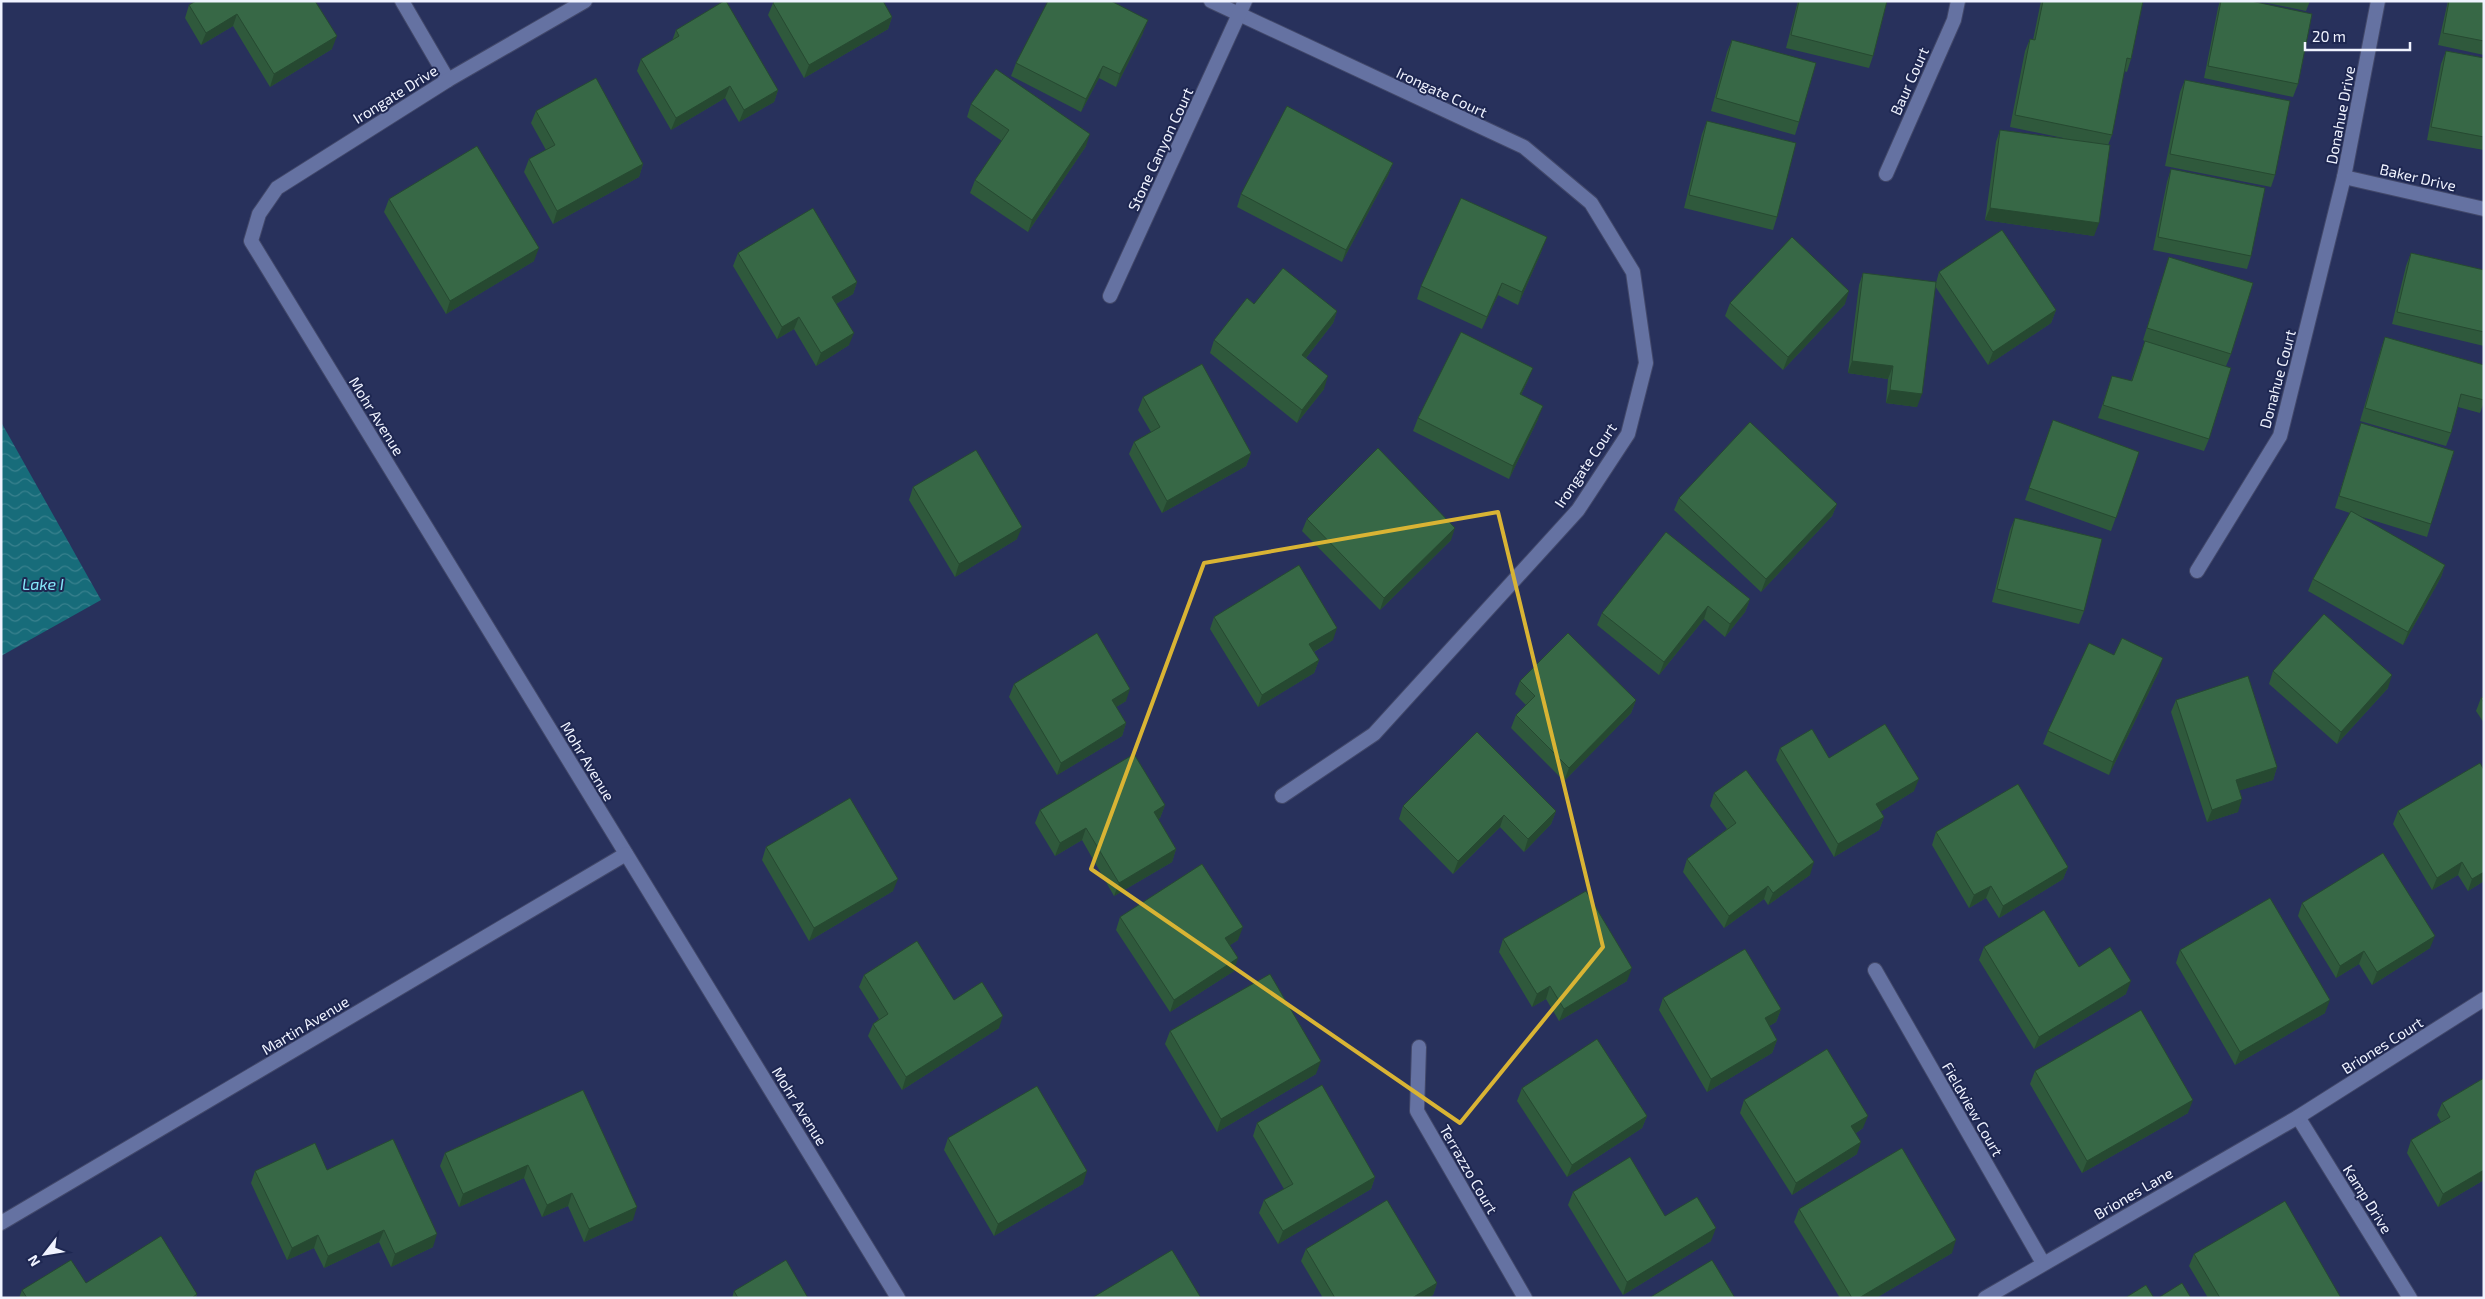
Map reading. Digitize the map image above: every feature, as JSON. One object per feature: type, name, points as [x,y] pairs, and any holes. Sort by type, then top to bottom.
[{"type":"street","points":[[402,1],[448,80]]},
{"type":"street","name":"Irongate Drive","points":[[251,241],[259,214],[277,188],[448,80],[585,1]]},
{"type":"street","points":[[1211,1],[1240,16]]},
{"type":"street","name":"Stone Canyon Court","points":[[1110,296],[1240,16],[1245,1]]},
{"type":"street","name":"Baur Court","points":[[1886,174],[1954,20],[1958,1]]},
{"type":"street","name":"Donahue Drive","points":[[2344,177],[2378,1]]},
{"type":"street","name":"Irongate Court","points":[[1240,16],[1524,147],[1591,203],[1632,272],[1646,363],[1628,434],[1578,510],[1374,734],[1282,796]]},
{"type":"street","name":"Baker Drive","points":[[2344,177],[2484,209]]},
{"type":"street","name":"Donahue Court","points":[[2197,571],[2280,436],[2344,177]]},
{"type":"street","name":"Mohr Avenue","points":[[251,241],[898,1298]]},
{"type":"street","name":"Martin Avenue","points":[[1,1223],[626,854]]},
{"type":"street","name":"Fieldview Court","points":[[1875,970],[2043,1263]]},
{"type":"street","name":"Briones Court","points":[[2298,1117],[2484,999]]},
{"type":"street","name":"Terrazzo Court","points":[[1419,1047],[1417,1111],[1525,1298]]},
{"type":"street","name":"Briones Lane","points":[[1985,1298],[2298,1117]]},
{"type":"street","name":"Kamp Drive","points":[[2298,1117],[2410,1298]]},
{"type":"highlighted area","points":[[1498,512],[1603,947],[1460,1123],[1091,869],[1204,563]]},
{"type":"water","name":"Lake I","points":[[1,422],[101,600],[1,656]]},
{"type":"building","points":[[196,1],[315,1],[337,36],[274,74],[237,14],[206,33],[189,5]]},
{"type":"building","points":[[726,1],[778,90],[744,110],[730,86],[676,118],[641,59],[679,36],[676,30]]},
{"type":"building","points":[[775,1],[883,1],[892,17],[809,65],[773,3]]},
{"type":"building","points":[[1048,1],[1111,1],[1148,20],[1120,74],[1103,66],[1086,99],[1016,63]]},
{"type":"building","points":[[1799,1],[1887,1],[1873,56],[1791,35]]},
{"type":"building","points":[[2043,1],[2143,1],[2131,59],[2127,58],[2112,135],[2015,115],[2030,39],[2035,40]]},
{"type":"building","points":[[2221,1],[2251,1],[2312,14],[2298,84],[2208,66]]},
{"type":"building","points":[[2449,1],[2484,1],[2484,41],[2443,33]]},
{"type":"building","points":[[1732,40],[1816,63],[1799,122],[1716,98]]},
{"type":"building","points":[[2446,51],[2484,58],[2484,137],[2431,127]]},
{"type":"building","points":[[996,69],[1090,134],[1032,220],[975,180],[1009,130],[971,104]]},
{"type":"building","points":[[596,78],[643,164],[557,211],[529,159],[555,145],[536,111]]},
{"type":"building","points":[[2185,80],[2290,101],[2275,175],[2170,154]]},
{"type":"building","points":[[1287,106],[1393,163],[1346,250],[1241,194]]},
{"type":"building","points":[[1707,121],[1796,143],[1777,217],[1689,195]]},
{"type":"building","points":[[2000,130],[2110,145],[2099,223],[1990,208]]},
{"type":"building","points":[[477,146],[539,248],[450,301],[389,199]]},
{"type":"building","points":[[2171,169],[2265,188],[2251,256],[2158,237]]},
{"type":"building","points":[[1461,198],[1547,237],[1522,292],[1502,283],[1487,317],[1421,286]]},
{"type":"building","points":[[813,208],[857,282],[832,297],[854,333],[821,353],[799,317],[782,327],[738,253]]},
{"type":"building","points":[[2002,230],[2056,310],[1993,352],[1939,272]]},
{"type":"building","points":[[1792,237],[1849,291],[1788,357],[1730,303]]},
{"type":"building","points":[[2411,253],[2484,270],[2484,332],[2397,312]]},
{"type":"building","points":[[2169,257],[2253,283],[2231,354],[2147,328]]},
{"type":"building","points":[[1283,268],[1337,311],[1302,355],[1328,376],[1302,410],[1214,340],[1247,298],[1254,304]]},
{"type":"building","points":[[1863,273],[1936,282],[1922,394],[1890,390],[1893,366],[1852,361]]},
{"type":"building","points":[[1461,332],[1533,368],[1520,394],[1543,406],[1513,466],[1418,418]]},
{"type":"building","points":[[2385,337],[2484,365],[2484,400],[2461,394],[2451,433],[2365,408]]},
{"type":"building","points":[[2145,341],[2231,368],[2209,439],[2103,405],[2112,376],[2132,381]]},
{"type":"building","points":[[1202,364],[1251,453],[1167,501],[1134,442],[1160,427],[1143,397]]},
{"type":"building","points":[[2053,420],[2139,452],[2116,518],[2029,488]]},
{"type":"building","points":[[1750,422],[1837,504],[1766,579],[1679,498]]},
{"type":"building","points":[[2361,423],[2454,451],[2431,524],[2339,496]]},
{"type":"building","points":[[1378,448],[1455,528],[1384,598],[1307,519]]},
{"type":"building","points":[[976,450],[1022,527],[959,564],[913,487]]},
{"type":"building","points":[[2351,511],[2445,565],[2408,632],[2313,579]]},
{"type":"building","points":[[2015,518],[2102,539],[2084,611],[1997,589]]},
{"type":"building","points":[[1666,532],[1750,599],[1730,624],[1708,606],[1664,662],[1602,613]]},
{"type":"building","points":[[1299,565],[1337,628],[1309,644],[1319,660],[1262,695],[1214,617]]},
{"type":"building","points":[[2324,614],[2392,675],[2341,732],[2273,671]]},
{"type":"building","points":[[1097,633],[1130,689],[1112,700],[1126,723],[1061,763],[1014,684]]},
{"type":"building","points":[[1568,633],[1636,700],[1569,768],[1516,715],[1535,696],[1520,681]]},
{"type":"building","points":[[2122,638],[2163,658],[2113,762],[2048,731],[2089,643],[2114,655]]},
{"type":"building","points":[[2248,676],[2277,767],[2236,780],[2242,799],[2212,810],[2176,700]]},
{"type":"building","points":[[1885,724],[1919,779],[1876,804],[1884,817],[1838,844],[1780,748],[1812,729],[1829,758]]},
{"type":"building","points":[[1477,732],[1556,811],[1528,839],[1504,815],[1458,861],[1403,806]]},
{"type":"building","points":[[1134,754],[1165,805],[1154,812],[1176,849],[1119,883],[1086,828],[1060,843],[1040,810]]},
{"type":"building","points":[[2480,763],[2484,770],[2484,872],[2472,879],[2462,862],[2437,878],[2398,811]]},
{"type":"building","points":[[1746,770],[1814,862],[1773,893],[1768,886],[1729,916],[1687,859],[1736,823],[1714,793]]},
{"type":"building","points":[[2018,784],[2068,867],[2003,906],[1991,886],[1974,895],[1936,832]]},
{"type":"building","points":[[850,798],[898,879],[814,928],[766,847]]},
{"type":"building","points":[[2383,853],[2435,936],[2377,972],[2364,951],[2340,966],[2302,903]]},
{"type":"building","points":[[1202,864],[1243,927],[1225,938],[1238,958],[1174,1000],[1120,917]]},
{"type":"building","points":[[1586,891],[1632,968],[1564,1009],[1550,986],[1537,994],[1503,939]]},
{"type":"building","points":[[2270,898],[2330,1000],[2240,1052],[2180,950]]},
{"type":"building","points":[[2044,910],[2079,967],[2110,947],[2131,981],[2039,1037],[1984,947]]},
{"type":"building","points":[[917,941],[954,1000],[982,982],[1003,1016],[906,1077],[873,1024],[888,1014],[864,975]]},
{"type":"building","points":[[1745,949],[1781,1009],[1765,1018],[1777,1040],[1711,1079],[1663,998]]},
{"type":"building","points":[[1270,974],[1321,1061],[1221,1119],[1170,1031]]},
{"type":"building","points":[[2141,1010],[2193,1100],[2087,1161],[2035,1071]]},
{"type":"building","points":[[1597,1039],[1647,1116],[1572,1165],[1522,1088]]},
{"type":"building","points":[[1827,1049],[1868,1116],[1851,1126],[1861,1142],[1796,1183],[1744,1100]]},
{"type":"building","points":[[2484,1078],[2484,1170],[2443,1194],[2411,1140],[2450,1117],[2442,1103]]},
{"type":"building","points":[[1322,1085],[1375,1177],[1283,1231],[1264,1200],[1293,1184],[1257,1123]]},
{"type":"building","points":[[1037,1086],[1087,1171],[998,1224],[948,1138]]},
{"type":"building","points":[[583,1090],[637,1207],[589,1229],[572,1193],[547,1205],[528,1165],[463,1194],[445,1153]]},
{"type":"building","points":[[393,1139],[437,1234],[395,1254],[384,1230],[328,1256],[318,1235],[292,1248],[255,1171],[315,1143],[327,1170]]},
{"type":"building","points":[[1902,1148],[1956,1240],[1859,1298],[1852,1298],[1799,1209]]},
{"type":"building","points":[[1630,1157],[1665,1216],[1697,1197],[1716,1228],[1627,1282],[1573,1192]]},
{"type":"building","points":[[1387,1200],[1437,1283],[1412,1298],[1335,1298],[1306,1249]]},
{"type":"building","points":[[2285,1201],[2341,1298],[2220,1298],[2194,1254]]},
{"type":"building","points":[[161,1236],[197,1294],[192,1298],[27,1298],[22,1290],[71,1260],[86,1283]]},
{"type":"building","points":[[1172,1250],[1201,1298],[1092,1298]]},
{"type":"building","points":[[786,1260],[808,1298],[738,1298],[734,1291]]},
{"type":"building","points":[[1712,1260],[1735,1298],[1649,1298]]},
{"type":"building","points":[[2182,1283],[2191,1298],[2158,1298]]},
{"type":"building","points":[[2146,1285],[2154,1298],[2125,1298]]}]
